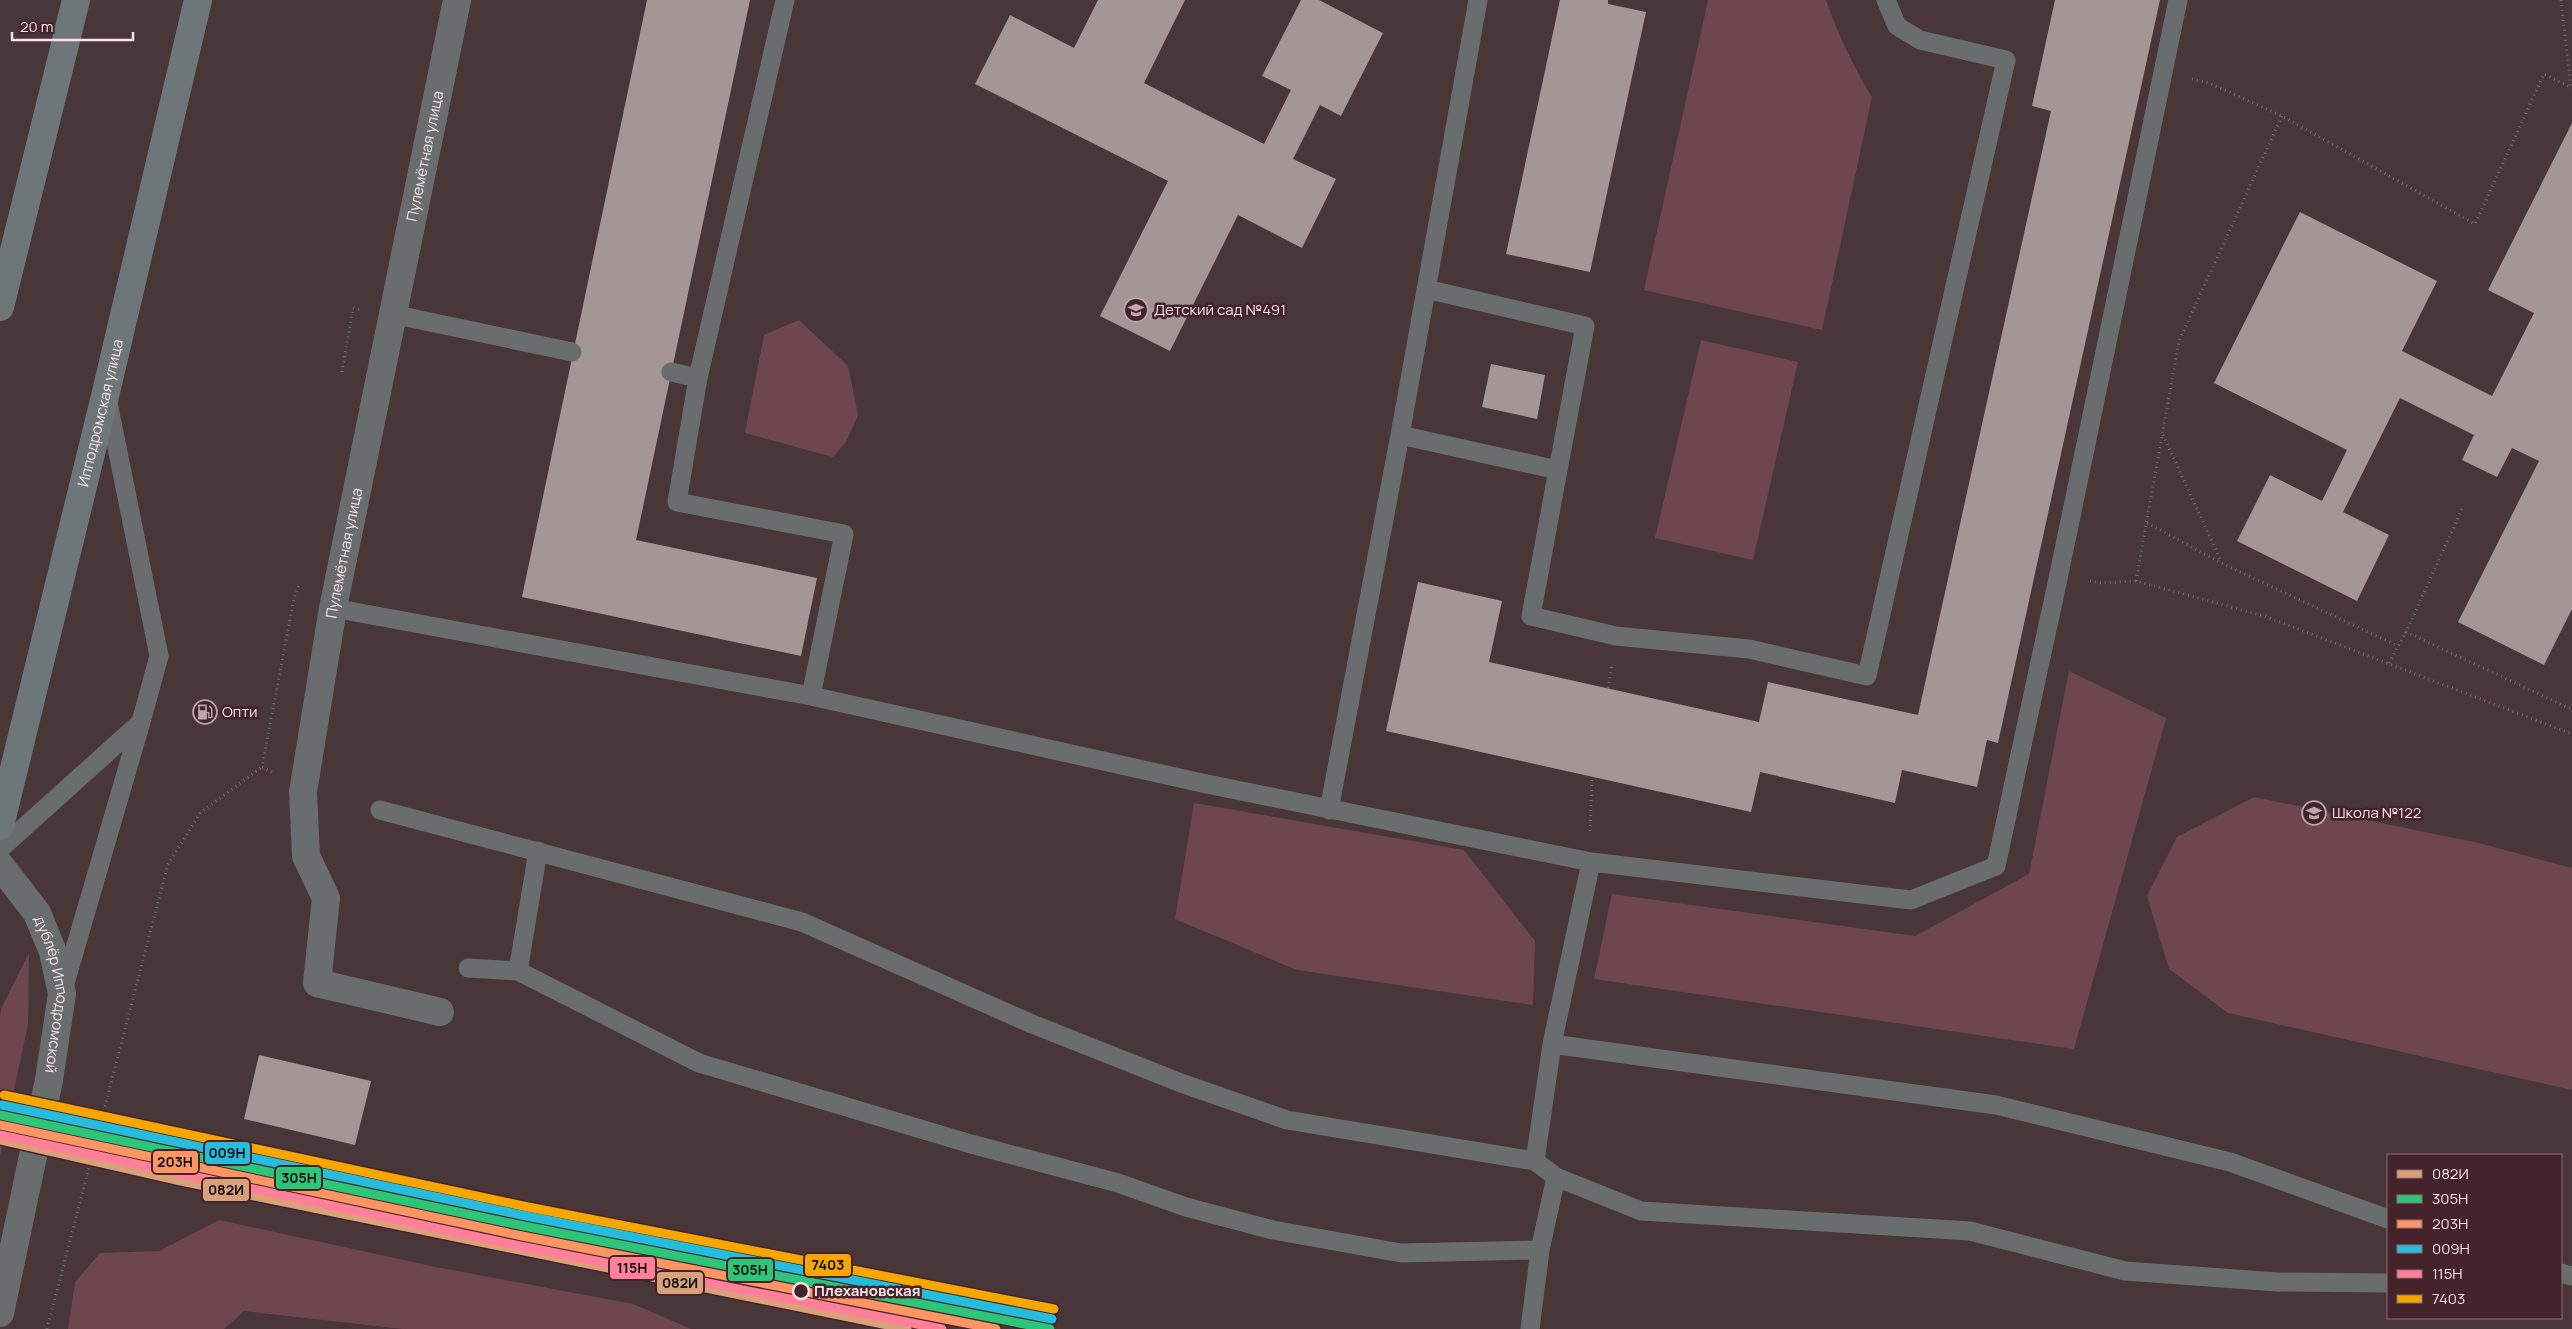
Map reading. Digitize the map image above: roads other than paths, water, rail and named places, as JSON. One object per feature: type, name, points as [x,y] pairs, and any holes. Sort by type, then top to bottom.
[{"type":"highway","points":[[0,308],[76,0]]},
{"type":"highway","name":"Ипподромская улица","points":[[0,826],[106,392],[198,0]]},
{"type":"street","name":"Пулемётная улица","points":[[440,1012],[317,983],[326,898],[306,856],[303,792],[333,608],[457,0]]},
{"type":"street","name":"дублёр Ипподромской","points":[[0,866],[37,913],[53,952],[62,994],[49,1080],[0,1313]]},
{"type":"lane","points":[[785,0],[698,378],[677,502],[844,534],[811,696]]},
{"type":"lane","points":[[1329,810],[1400,435],[1478,0]]},
{"type":"lane","points":[[1426,289],[1585,326],[1531,616],[1616,636],[1749,650],[1867,676],[2006,60],[1920,40],[1897,26],[1886,0]]},
{"type":"lane","points":[[333,608],[811,696],[1329,810],[1591,862],[1911,900],[1996,866],[2060,574],[2178,0]]},
{"type":"lane","points":[[392,314],[572,352]]},
{"type":"lane","points":[[671,372],[698,378]]},
{"type":"lane","points":[[62,994],[159,656],[106,392]]},
{"type":"lane","points":[[1400,435],[1558,470]]},
{"type":"lane","points":[[0,849],[141,722]]},
{"type":"lane","points":[[380,810],[802,922],[1032,1024],[1181,1082],[1287,1120],[1535,1161],[1556,1177],[1641,1211],[1970,1231],[2125,1271],[2278,1282],[2387,1283]]},
{"type":"lane","points":[[518,971],[538,851]]},
{"type":"lane","points":[[1535,1161],[1552,1044],[1591,862]]},
{"type":"lane","points":[[468,968],[518,971],[699,1063],[971,1144],[1118,1183],[1186,1207],[1273,1230],[1402,1253],[1540,1250]]},
{"type":"lane","points":[[1552,1044],[1996,1105],[2230,1162],[2387,1219]]},
{"type":"lane","points":[[1530,1329],[1540,1250],[1556,1177]]},
{"type":"place","name":"Детский сад №491","points":[[1136,310]]},
{"type":"place","name":"Опти","points":[[205,712]]},
{"type":"place","name":"Школа №122","points":[[2314,813]]},
{"type":"place","name":"Плехановская","points":[[801,1291]]}]
